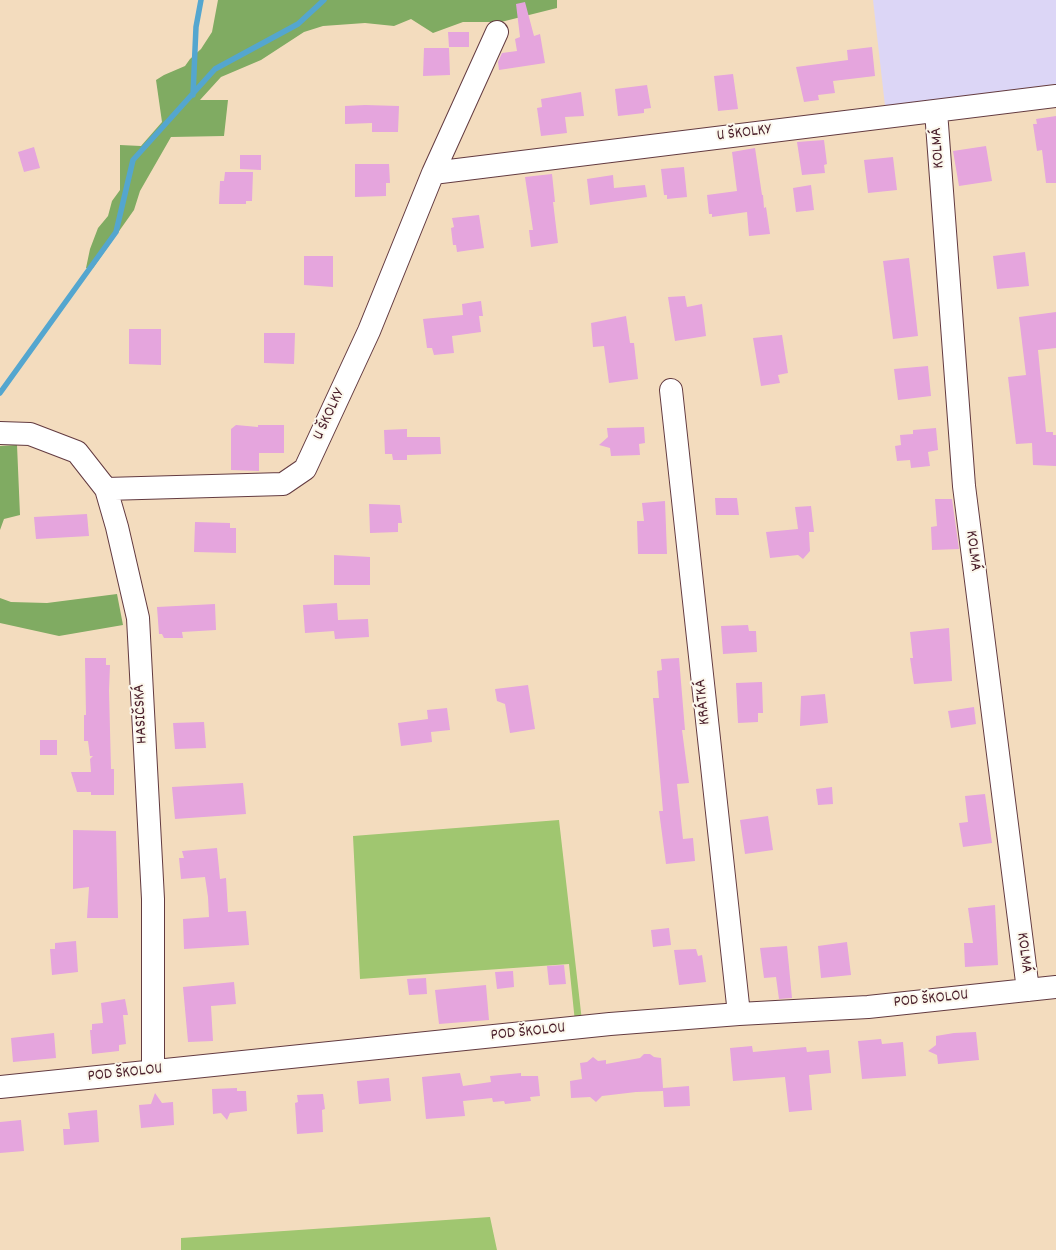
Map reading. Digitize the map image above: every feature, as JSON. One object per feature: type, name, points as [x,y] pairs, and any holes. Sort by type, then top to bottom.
[{"type":"street","name":"U ŠKOLKY","points":[[106,489],[283,484],[304,469],[369,331],[433,174],[497,32]]},
{"type":"street","name":"U ŠKOLKY","points":[[433,174],[828,123],[1056,96]]},
{"type":"street","name":"KOLMÁ","points":[[936,111],[964,486],[1028,990]]},
{"type":"street","name":"KRÁTKÁ","points":[[671,390],[739,1014]]},
{"type":"street","name":"HASIČSKÁ","points":[[0,433],[30,434],[77,452],[106,489],[117,527],[138,618],[153,899],[152,1070]]},
{"type":"street","name":"POD ŠKOLOU","points":[[0,1087],[610,1024],[868,1007],[1056,988]]},
{"type":"shaded area","points":[[873,0],[1056,0],[1056,84],[885,106]]},
{"type":"green space","points":[[218,0],[557,0],[557,8],[501,22],[463,22],[433,33],[411,19],[394,26],[365,23],[323,26],[304,32],[261,60],[221,77],[200,100],[228,100],[224,136],[171,137],[140,191],[134,210],[93,268],[86,268],[90,249],[98,228],[108,216],[112,201],[120,190],[120,145],[141,146],[162,122],[156,80],[185,66],[201,49],[212,32]]},
{"type":"green space","points":[[17,445],[20,515],[4,519],[0,530],[0,446]]},
{"type":"green space","points":[[117,594],[123,625],[59,636],[0,623],[0,598],[11,602],[47,603]]},
{"type":"green space","points":[[559,820],[582,1021],[575,1022],[569,964],[360,979],[353,836]]},
{"type":"green space","points":[[490,1217],[497,1250],[181,1250],[181,1238]]},
{"type":"building","points":[[525,2],[534,36],[540,34],[545,63],[499,70],[498,62],[502,53],[517,51],[515,39],[520,37],[516,4]]},
{"type":"building","points":[[448,32],[469,32],[469,47],[449,47]]},
{"type":"building","points":[[872,47],[875,76],[833,81],[835,93],[818,95],[819,100],[804,102],[796,67],[848,60],[847,50]]},
{"type":"building","points":[[424,48],[449,48],[450,75],[423,76]]},
{"type":"building","points":[[733,74],[738,109],[718,111],[714,76]]},
{"type":"building","points":[[647,85],[651,108],[644,109],[644,113],[618,116],[615,89]]},
{"type":"building","points":[[581,92],[584,116],[565,117],[567,133],[541,136],[537,108],[542,107],[541,99]]},
{"type":"building","points":[[345,106],[399,106],[398,132],[372,132],[372,123],[345,124]]},
{"type":"building","points":[[1056,116],[1056,183],[1046,183],[1042,150],[1037,151],[1033,124],[1037,124],[1036,119]]},
{"type":"building","points":[[824,140],[827,164],[824,165],[825,173],[802,175],[797,142]]},
{"type":"building","points":[[986,146],[992,181],[959,186],[953,151]]},
{"type":"building","points":[[34,147],[40,168],[24,172],[18,152]]},
{"type":"building","points":[[755,148],[770,234],[749,236],[747,212],[712,217],[712,214],[709,214],[707,195],[737,191],[732,152]]},
{"type":"building","points":[[240,155],[261,155],[261,170],[240,169]]},
{"type":"building","points":[[893,157],[897,190],[868,193],[864,160]]},
{"type":"building","points":[[355,164],[389,164],[390,183],[386,183],[386,196],[355,197]]},
{"type":"building","points":[[684,167],[687,197],[667,199],[667,195],[664,195],[661,169]]},
{"type":"building","points":[[225,172],[253,172],[252,201],[246,201],[246,204],[219,204],[220,181],[224,181]]},
{"type":"building","points":[[552,174],[558,243],[531,247],[529,230],[533,230],[525,177]]},
{"type":"building","points":[[613,175],[614,188],[645,185],[647,197],[590,205],[587,179]]},
{"type":"building","points":[[811,185],[814,210],[796,212],[793,188]]},
{"type":"building","points":[[479,215],[484,248],[457,252],[456,245],[453,245],[451,228],[454,227],[452,218]]},
{"type":"building","points":[[1025,252],[1029,286],[997,289],[993,256]]},
{"type":"building","points":[[304,256],[333,256],[333,287],[304,285]]},
{"type":"building","points":[[909,258],[918,336],[893,339],[883,261]]},
{"type":"building","points":[[685,296],[687,307],[702,304],[706,336],[675,341],[668,297]]},
{"type":"building","points":[[481,301],[483,316],[479,316],[481,332],[452,336],[454,353],[434,355],[432,348],[427,348],[423,319],[463,315],[462,304]]},
{"type":"building","points":[[1056,312],[1056,348],[1038,350],[1046,432],[1053,432],[1053,435],[1056,435],[1056,466],[1033,465],[1032,443],[1016,444],[1008,377],[1026,375],[1019,317]]},
{"type":"building","points":[[626,316],[630,343],[634,343],[638,379],[609,383],[604,346],[593,347],[591,323]]},
{"type":"building","points":[[129,329],[161,329],[161,365],[129,364]]},
{"type":"building","points":[[264,333],[295,333],[294,364],[264,363]]},
{"type":"building","points":[[782,335],[788,373],[778,375],[780,383],[761,386],[753,338]]},
{"type":"building","points":[[928,366],[931,396],[898,400],[894,369]]},
{"type":"building","points":[[236,425],[258,427],[258,425],[284,425],[284,453],[259,453],[259,471],[231,470],[231,429]]},
{"type":"building","points":[[644,427],[645,443],[639,444],[640,455],[611,456],[610,448],[599,445],[608,437],[607,428]]},
{"type":"building","points":[[936,428],[938,450],[928,452],[930,466],[911,468],[910,460],[897,461],[895,446],[901,445],[900,435],[913,434],[913,430]]},
{"type":"building","points":[[407,429],[407,437],[440,437],[441,454],[407,455],[407,460],[393,460],[392,454],[385,454],[384,430]]},
{"type":"building","points":[[715,498],[737,498],[739,515],[716,515]]},
{"type":"building","points":[[935,499],[952,499],[959,549],[932,550],[931,527],[937,526]]},
{"type":"building","points":[[665,501],[667,554],[638,554],[637,521],[644,521],[642,503]]},
{"type":"building","points":[[369,504],[400,505],[402,523],[398,523],[398,532],[370,533]]},
{"type":"building","points":[[811,506],[814,532],[809,532],[810,551],[803,559],[798,555],[770,558],[766,532],[798,529],[795,507]]},
{"type":"building","points":[[87,514],[89,536],[36,539],[34,517]]},
{"type":"building","points":[[195,522],[230,523],[230,528],[236,528],[236,553],[194,552]]},
{"type":"building","points":[[334,555],[370,557],[370,585],[334,585]]},
{"type":"building","points":[[337,603],[338,620],[368,619],[369,637],[335,639],[334,631],[305,633],[303,605]]},
{"type":"building","points":[[215,604],[216,630],[182,632],[183,638],[164,638],[162,634],[159,634],[157,607]]},
{"type":"building","points":[[748,625],[749,631],[756,631],[757,652],[723,654],[721,626]]},
{"type":"building","points":[[949,628],[952,681],[914,684],[910,658],[913,658],[910,632]]},
{"type":"building","points":[[85,658],[106,658],[106,665],[110,665],[111,769],[114,769],[114,795],[91,795],[91,792],[77,792],[71,772],[91,772],[90,759],[93,756],[90,756],[88,741],[84,741],[84,715],[86,715]]},
{"type":"building","points":[[679,658],[685,730],[682,730],[689,783],[677,784],[683,839],[693,838],[695,861],[666,864],[659,811],[663,811],[653,698],[659,698],[657,671],[662,670],[661,659]]},
{"type":"building","points":[[762,682],[763,713],[758,713],[758,722],[738,723],[736,683]]},
{"type":"building","points":[[528,685],[535,729],[510,733],[505,704],[497,701],[495,689]]},
{"type":"building","points":[[825,694],[828,723],[800,726],[801,696]]},
{"type":"building","points":[[974,707],[976,724],[951,728],[948,711]]},
{"type":"building","points":[[447,708],[450,730],[431,732],[432,742],[401,746],[398,723],[428,719],[427,710]]},
{"type":"building","points":[[204,722],[206,748],[175,749],[173,723]]},
{"type":"building","points":[[40,740],[57,740],[57,755],[40,755]]},
{"type":"building","points":[[243,783],[246,814],[175,819],[172,787]]},
{"type":"building","points":[[832,787],[833,804],[818,805],[816,789]]},
{"type":"building","points":[[985,794],[992,843],[963,847],[959,823],[968,822],[965,796]]},
{"type":"building","points":[[768,816],[773,850],[745,854],[740,820]]},
{"type":"building","points":[[73,830],[116,831],[118,918],[87,918],[89,887],[73,889]]},
{"type":"building","points":[[217,848],[220,879],[226,878],[228,912],[246,911],[249,945],[184,949],[183,919],[209,917],[208,897],[205,877],[181,879],[179,858],[184,858],[182,851]]},
{"type":"building","points":[[995,905],[998,965],[965,967],[964,943],[973,943],[968,908]]},
{"type":"building","points":[[669,928],[671,945],[653,947],[651,930]]},
{"type":"building","points":[[76,941],[78,972],[52,975],[50,949],[55,949],[55,943]]},
{"type":"building","points":[[847,942],[851,975],[821,978],[818,946]]},
{"type":"building","points":[[787,946],[792,998],[779,999],[776,977],[764,978],[760,948]]},
{"type":"building","points":[[696,949],[698,956],[702,955],[706,982],[679,985],[674,950]]},
{"type":"building","points":[[564,965],[566,984],[549,985],[547,966]]},
{"type":"building","points":[[513,971],[514,987],[497,989],[495,972]]},
{"type":"building","points":[[426,978],[427,994],[409,995],[407,979]]},
{"type":"building","points":[[234,982],[236,1004],[211,1006],[213,1041],[188,1042],[183,987]]},
{"type":"building","points":[[486,985],[489,1020],[439,1024],[435,990]]},
{"type":"building","points":[[125,999],[128,1015],[123,1015],[126,1044],[119,1045],[119,1051],[92,1054],[90,1030],[92,1030],[92,1024],[103,1023],[101,1003]]},
{"type":"building","points":[[976,1032],[979,1060],[938,1064],[937,1055],[928,1051],[936,1045],[936,1036]]},
{"type":"building","points":[[54,1033],[56,1058],[13,1062],[11,1038]]},
{"type":"building","points":[[881,1039],[882,1044],[903,1042],[906,1076],[862,1079],[858,1041]]},
{"type":"building","points":[[752,1046],[753,1052],[806,1047],[807,1052],[829,1050],[831,1073],[809,1075],[812,1110],[789,1112],[785,1077],[733,1081],[730,1048]]},
{"type":"building","points":[[644,1054],[661,1058],[663,1088],[689,1086],[690,1106],[664,1107],[663,1091],[602,1096],[596,1102],[590,1097],[571,1098],[570,1081],[582,1079],[580,1063],[587,1062],[593,1057],[598,1061],[606,1060],[606,1064],[640,1058]]},
{"type":"building","points":[[460,1073],[463,1086],[491,1082],[490,1076],[521,1073],[521,1076],[538,1076],[540,1096],[530,1097],[531,1101],[505,1104],[504,1101],[493,1102],[492,1098],[463,1101],[465,1116],[426,1119],[422,1077]]},
{"type":"building","points":[[389,1078],[391,1101],[359,1104],[357,1081]]},
{"type":"building","points":[[237,1088],[237,1091],[246,1091],[247,1111],[230,1113],[227,1120],[221,1113],[213,1114],[212,1089]]},
{"type":"building","points":[[155,1093],[162,1103],[173,1102],[174,1125],[141,1128],[139,1105],[151,1104]]},
{"type":"building","points":[[323,1094],[325,1109],[322,1110],[323,1132],[297,1134],[295,1103],[298,1102],[297,1095]]},
{"type":"building","points":[[97,1110],[99,1142],[64,1145],[63,1129],[70,1129],[68,1113]]},
{"type":"building","points":[[21,1120],[24,1151],[0,1153],[0,1122]]},
{"type":"waterway","points":[[193,95],[196,27],[201,0]]},
{"type":"waterway","points":[[0,393],[116,232],[133,160],[215,69],[298,24],[324,0]]}]
